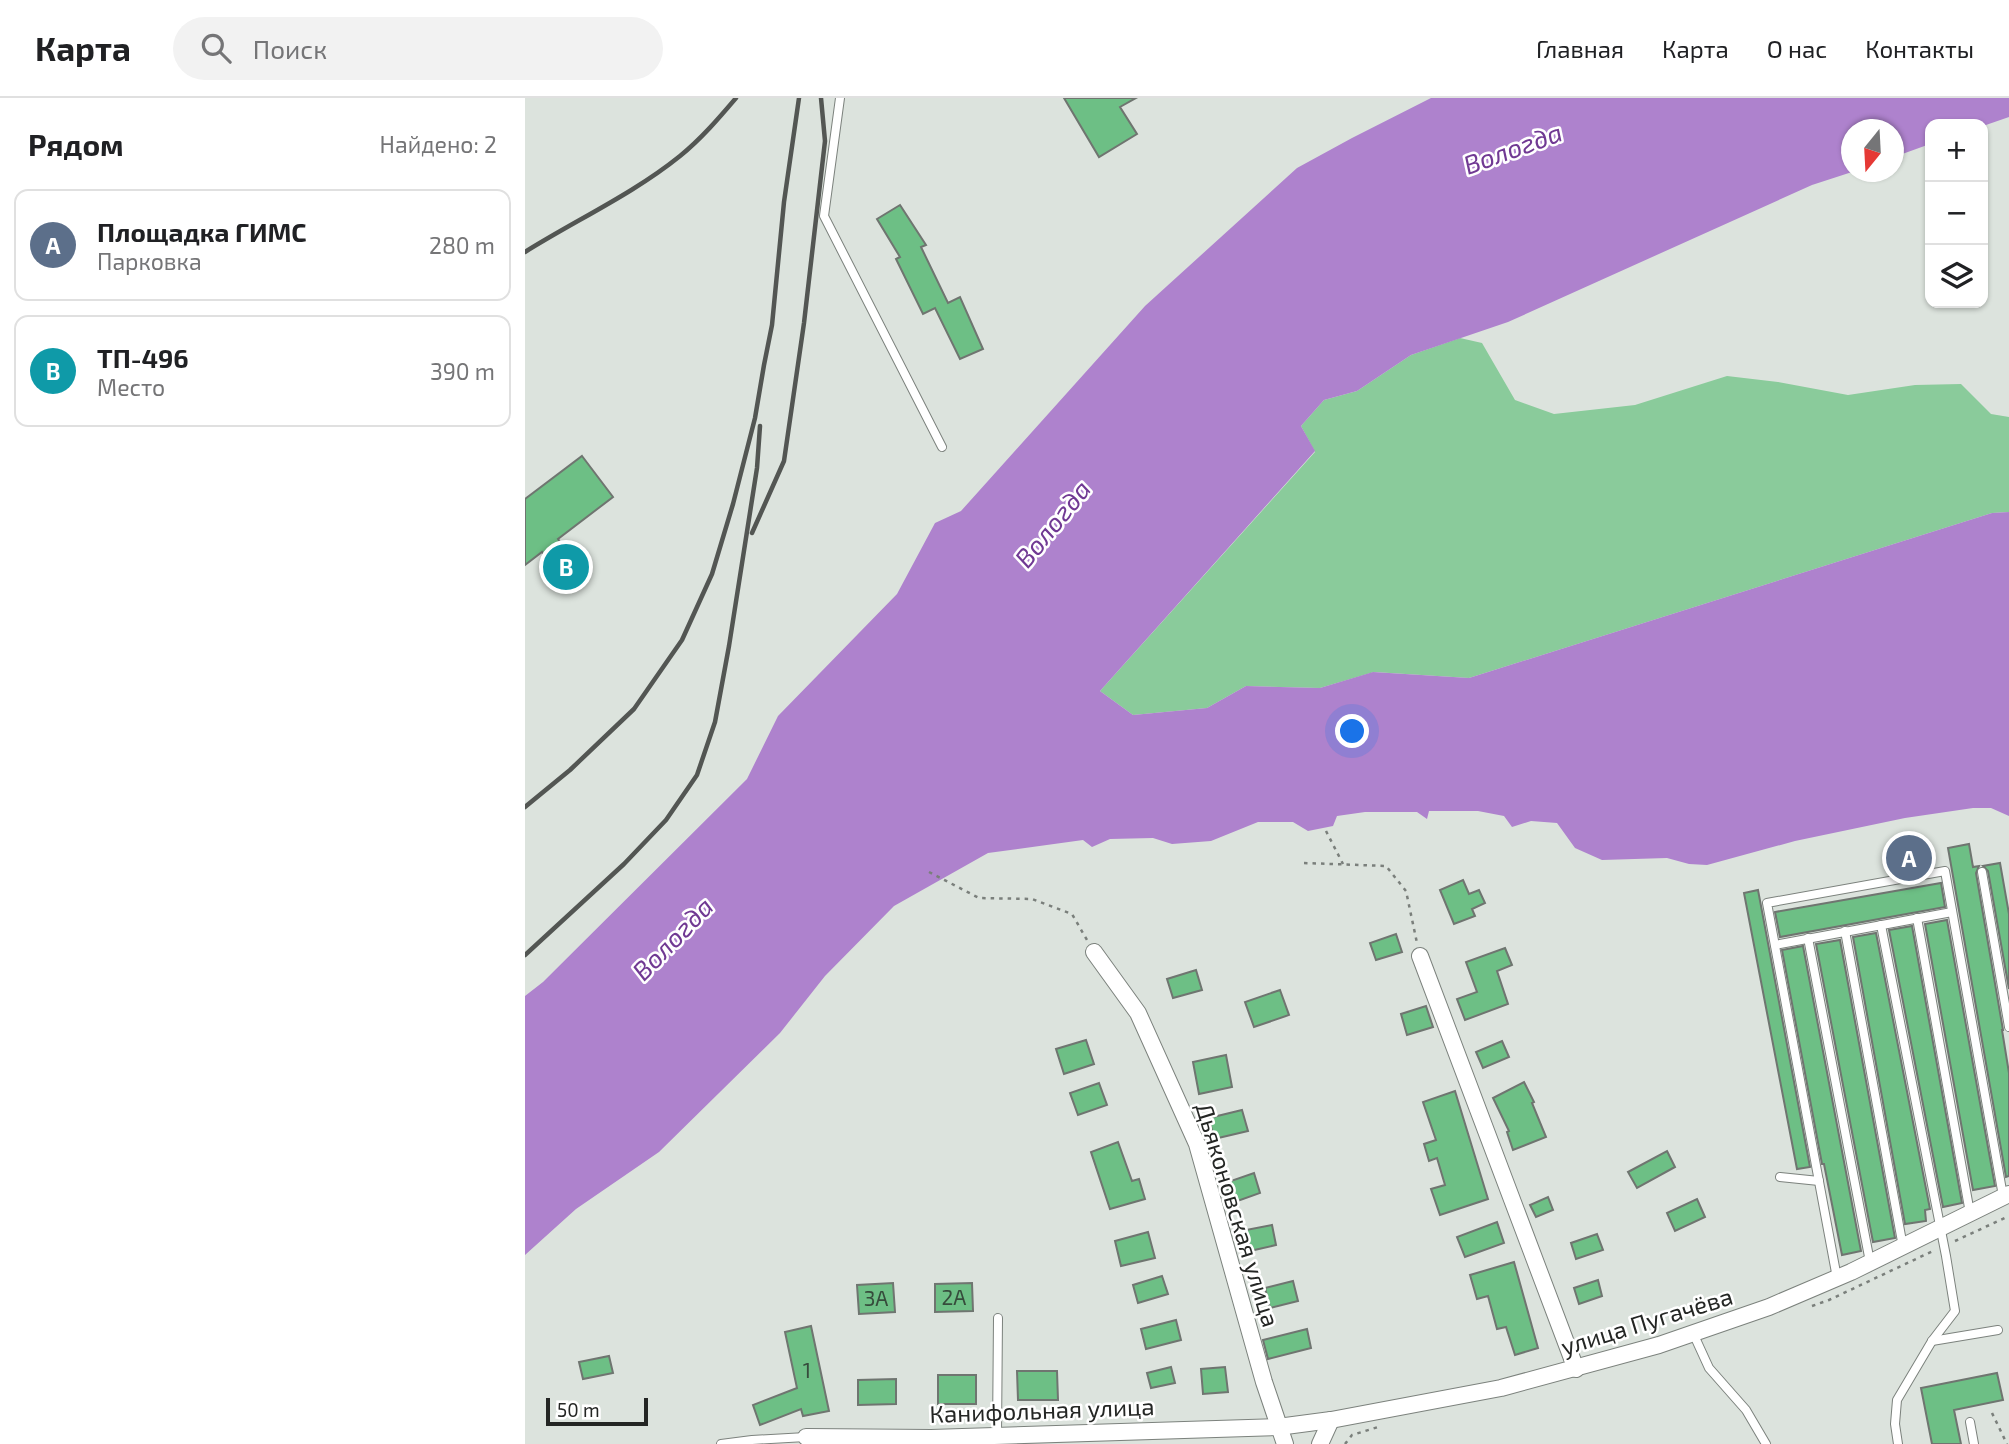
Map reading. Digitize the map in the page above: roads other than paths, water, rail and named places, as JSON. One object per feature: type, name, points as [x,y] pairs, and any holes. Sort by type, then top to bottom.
[{"type":"street","name":"Дьяконовская улица","points":[[1094,952],[1138,1013],[1197,1144],[1264,1382],[1285,1444]]},
{"type":"street","points":[[1420,956],[1576,1369]]},
{"type":"street","name":"улица Пугачёва","points":[[1278,1427],[1331,1420],[1500,1388],[1659,1345],[1769,1307],[1837,1278],[2006,1195]]},
{"type":"street","points":[[1320,1444],[1331,1420]]},
{"type":"street","name":"Канифольная улица","points":[[806,1437],[894,1441],[997,1435],[1278,1427]]},
{"type":"lane","points":[[840,98],[824,216],[942,447]]},
{"type":"lane","points":[[1837,1278],[1767,902],[1945,871],[2006,1195]]},
{"type":"lane","points":[[1982,872],[2009,1027]]},
{"type":"lane","points":[[1775,944],[1952,912]]},
{"type":"lane","points":[[1917,918],[1971,1213]]},
{"type":"lane","points":[[1881,925],[1955,1311],[1932,1341],[1897,1400],[1895,1424],[1898,1444]]},
{"type":"lane","points":[[1846,931],[1903,1247]]},
{"type":"lane","points":[[1808,938],[1870,1263]]},
{"type":"lane","points":[[1780,1177],[1819,1181]]},
{"type":"lane","points":[[997,1435],[998,1318]]},
{"type":"lane","points":[[1932,1341],[1998,1330]]},
{"type":"lane","points":[[1693,1333],[1709,1368],[1746,1410],[1766,1444]]},
{"type":"lane","points":[[1970,1422],[1975,1444]]},
{"type":"lane","points":[[721,1444],[806,1437]]},
{"type":"water","name":"Вологда","points":[[1431,98],[2009,98],[2009,117],[1988,124],[1988,119],[1925,119],[1925,146],[1904,153],[1904,119],[1841,119],[1841,176],[1812,185],[1508,322],[1411,355],[1357,391],[1324,400],[1301,426],[1315,451],[1100,691],[1133,715],[1207,708],[1246,686],[1320,688],[1373,672],[1469,678],[1992,513],[2009,512],[2009,816],[1991,808],[1973,808],[1905,818],[1795,841],[1707,865],[1689,864],[1667,858],[1602,860],[1575,848],[1557,823],[1531,821],[1512,827],[1504,816],[1478,811],[1429,811],[1427,819],[1417,812],[1365,812],[1337,816],[1333,826],[1308,831],[1293,822],[1258,822],[1211,841],[1172,844],[1153,838],[1110,839],[1092,847],[1083,840],[988,853],[894,906],[825,976],[780,1033],[659,1152],[576,1209],[525,1255],[525,996],[543,982],[747,779],[778,716],[897,594],[935,523],[961,511],[1145,306],[1297,168]]},
{"type":"railway","points":[[525,252],[662,170],[695,143],[736,98]]},
{"type":"railway","points":[[525,807],[570,770],[634,709],[682,640],[712,574],[755,418],[772,325],[784,202],[799,98]]},
{"type":"railway","points":[[752,533],[784,461],[804,323],[825,141],[821,98]]},
{"type":"railway","points":[[525,955],[624,864],[666,820],[697,775],[715,722],[729,646],[757,468],[760,426]]},
{"type":"place","name":"ТП-496","points":[[566,567]]},
{"type":"place","name":"Площадка ГИМС","points":[[1909,858]]}]
